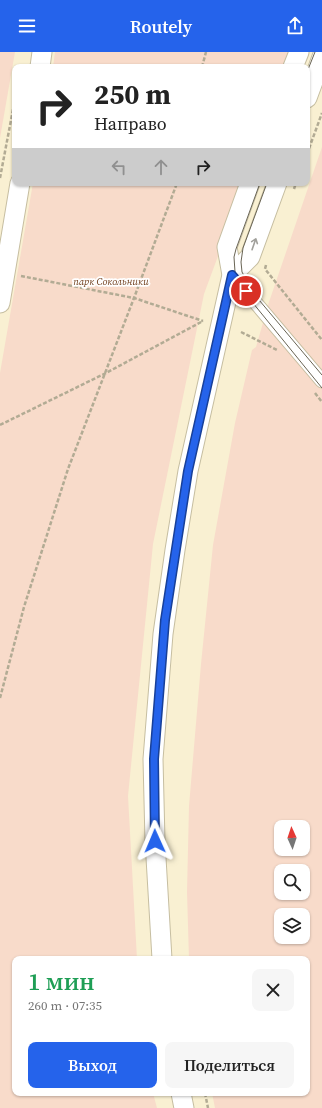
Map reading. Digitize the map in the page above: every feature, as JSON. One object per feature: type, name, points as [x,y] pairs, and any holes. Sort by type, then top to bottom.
[{"type":"main road","points":[[40,64],[42,52]]},
{"type":"main road","points":[[294,64],[299,52]]},
{"type":"main road","points":[[310,90],[322,57]]},
{"type":"main road","points":[[0,303],[2,273],[19,186]]},
{"type":"main road","points":[[162,956],[155,841],[154,759],[163,634],[188,471],[232,275],[227,247],[249,186]]},
{"type":"main road","points":[[232,275],[250,257],[275,186]]},
{"type":"main road","points":[[182,1096],[184,1108]]},
{"type":"street","points":[[232,275],[322,381]]},
{"type":"path","points":[[203,64],[206,52]]},
{"type":"path","points":[[310,146],[322,113]]},
{"type":"path","points":[[0,178],[12,115]]},
{"type":"path","points":[[0,698],[24,607],[68,469],[176,186]]},
{"type":"path","points":[[265,269],[322,340]]},
{"type":"path","points":[[0,425],[203,322],[134,298],[2,273]]},
{"type":"path","points":[[241,332],[280,352]]},
{"type":"path","points":[[313,391],[322,402]]},
{"type":"path","points":[[206,1096],[208,1108]]},
{"type":"green space","points":[[0,52],[15,52],[12,64],[0,138]]},
{"type":"green space","points":[[55,52],[293,52],[288,64],[53,64]]},
{"type":"green space","points":[[322,147],[322,1108],[215,1108],[213,1096],[310,1096],[310,956],[189,956],[187,892],[189,806],[213,545],[235,423],[252,350],[256,347],[269,302],[309,186],[310,186]]},
{"type":"green space","name":"парк Сокольники","points":[[32,186],[244,186],[204,294],[153,544],[128,796],[137,956],[12,956],[12,1096],[154,1096],[157,1108],[0,1108],[0,373]]},
{"type":"tram line","points":[[310,64],[315,52]]},
{"type":"tram line","points":[[259,186],[236,249],[234,257],[235,272],[244,292],[322,388]]},
{"type":"tram line","points":[[266,186],[243,248],[241,262],[242,272],[254,294],[322,375]]},
{"type":"route","points":[[155,841],[154,759],[163,634],[188,471],[232,275],[246,291]]}]
